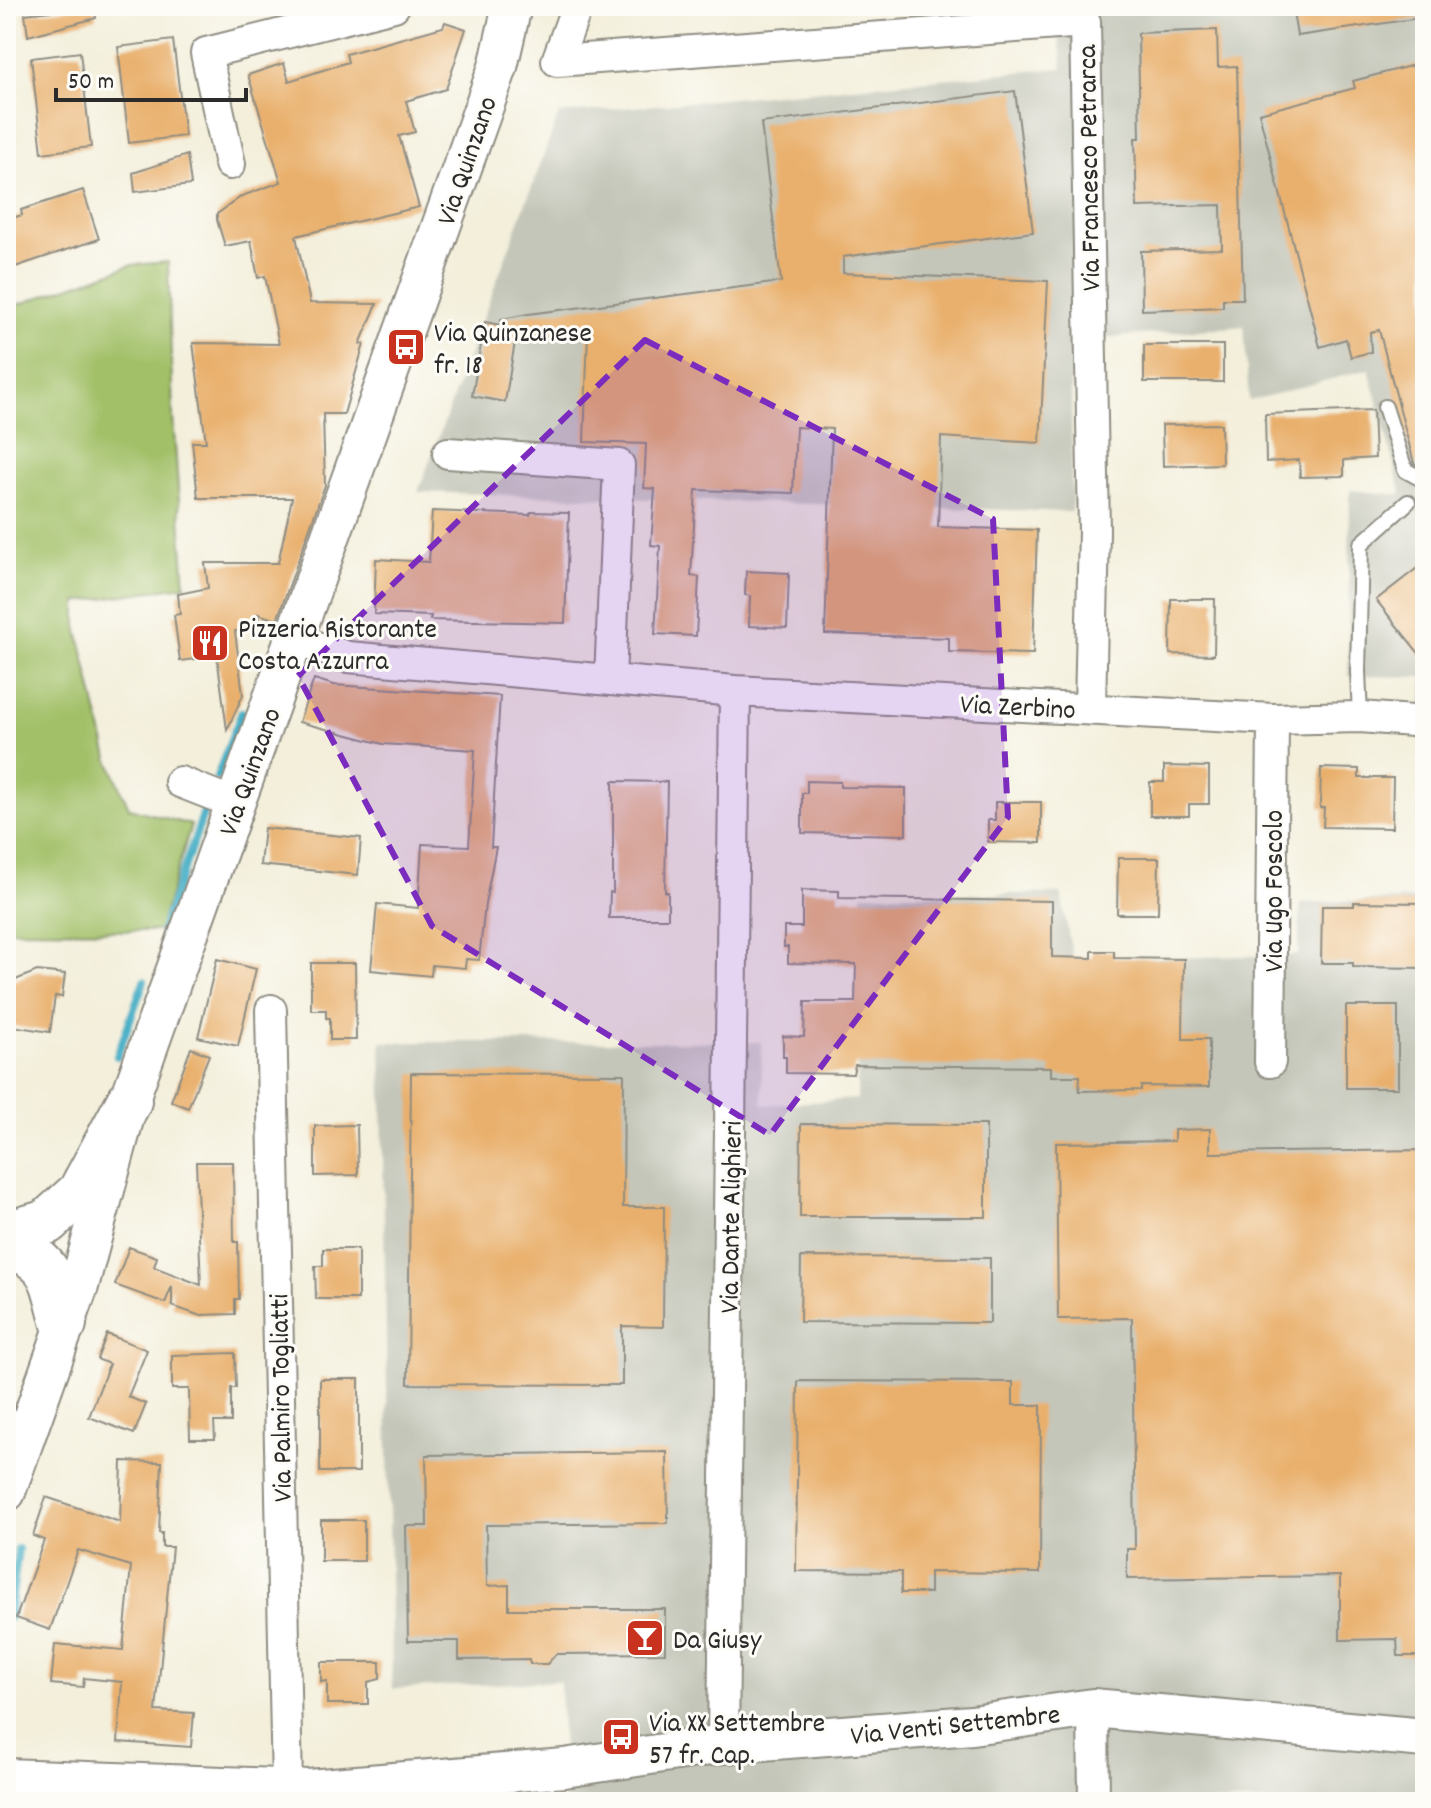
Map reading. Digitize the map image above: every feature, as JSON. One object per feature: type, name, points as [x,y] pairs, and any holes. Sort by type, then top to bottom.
[{"type":"main road","points":[[6,1234],[47,1222],[80,1192],[129,1101]]},
{"type":"main road","points":[[6,1241],[31,1254],[50,1271],[64,1324]]},
{"type":"street","points":[[230,164],[206,53],[394,6]]},
{"type":"street","name":"Via Quinzano","points":[[6,1492],[79,1286],[129,1101],[498,67],[512,6]]},
{"type":"street","name":"Via Francesco Petrarca","points":[[577,6],[557,61],[1065,15],[1085,22],[1094,531],[1090,708]]},
{"type":"street","points":[[448,453],[619,465],[610,680]]},
{"type":"street","name":"Via Zerbino","points":[[295,640],[348,657],[735,691],[1273,719],[1360,717],[1425,722]]},
{"type":"street","name":"Via Dante Alighieri","points":[[723,1744],[735,691]]},
{"type":"street","name":"Via Ugo Foscolo","points":[[1270,1062],[1273,719]]},
{"type":"street","points":[[180,782],[236,804]]},
{"type":"street","name":"Via Palmiro Togliatti","points":[[271,1010],[301,1793]]},
{"type":"street","points":[[1093,1708],[1094,1802]]},
{"type":"street","name":"Via Venti Settembre","points":[[6,1778],[301,1793],[564,1768],[723,1744],[972,1725],[1093,1708],[1425,1738]]},
{"type":"lane","points":[[1385,407],[1405,470],[1418,477],[1425,475]]},
{"type":"lane","points":[[1360,717],[1361,544],[1408,502]]},
{"type":"highlighted area","points":[[645,340],[993,519],[1008,817],[770,1135],[432,926],[298,676]]},
{"type":"shaded area","points":[[1055,6],[1425,6],[1425,1802],[565,1802],[560,1681],[392,1689],[381,1042],[761,1042],[763,1105],[857,1099],[862,894],[1061,894],[1073,960],[1298,955],[1301,903],[1415,899],[1423,677],[1348,676],[1350,490],[1402,495],[1369,369],[1249,401],[1244,326],[1071,341],[1072,512],[418,492],[559,114],[1063,68]]},
{"type":"green space","points":[[168,262],[173,417],[185,586],[77,602],[77,626],[108,758],[129,808],[191,825],[159,931],[6,930],[6,309],[131,265]]},
{"type":"building","points":[[94,6],[96,18],[28,36],[25,14]]},
{"type":"building","points":[[1292,6],[1419,6],[1420,18],[1297,36]]},
{"type":"building","points":[[445,22],[466,29],[446,89],[406,101],[415,132],[399,136],[419,207],[296,236],[310,303],[377,304],[360,344],[364,344],[344,414],[323,414],[325,485],[277,620],[258,614],[260,628],[235,631],[243,695],[227,730],[217,656],[180,661],[174,615],[180,614],[178,594],[208,588],[205,563],[278,563],[292,498],[198,498],[192,442],[206,442],[193,343],[279,344],[265,276],[258,278],[251,241],[225,246],[217,220],[217,214],[242,196],[281,182],[248,75],[284,63],[289,81],[348,62],[346,54],[443,27]]},
{"type":"building","points":[[1217,30],[1218,67],[1237,66],[1243,299],[1223,299],[1223,307],[1142,310],[1141,251],[1222,249],[1221,205],[1137,207],[1135,138],[1140,138],[1138,33]]},
{"type":"building","points":[[173,40],[185,136],[129,143],[118,47]]},
{"type":"building","points":[[80,52],[91,147],[42,153],[31,58]]},
{"type":"building","points":[[1425,62],[1425,465],[1419,466],[1414,463],[1379,330],[1370,332],[1371,352],[1351,357],[1346,339],[1320,347],[1259,113],[1355,88],[1353,81]]},
{"type":"building","points":[[1015,91],[1033,232],[843,257],[843,273],[1048,281],[1040,443],[941,437],[938,527],[1037,530],[1033,654],[949,652],[949,638],[825,634],[832,429],[796,427],[793,493],[696,490],[691,576],[699,577],[696,636],[655,634],[660,546],[651,545],[655,489],[644,488],[646,444],[584,442],[588,333],[515,342],[505,402],[472,396],[485,322],[501,325],[501,319],[528,314],[781,282],[761,123]]},
{"type":"building","points":[[187,155],[191,185],[135,192],[133,173]]},
{"type":"building","points":[[83,190],[99,239],[6,270],[6,220],[22,215],[21,210]]},
{"type":"building","points":[[1144,345],[1223,345],[1223,382],[1144,382]]},
{"type":"building","points":[[1373,410],[1375,458],[1344,460],[1344,476],[1300,477],[1299,460],[1266,462],[1265,414]]},
{"type":"building","points":[[1221,424],[1222,464],[1163,466],[1162,425]]},
{"type":"building","points":[[432,511],[530,515],[531,512],[569,513],[565,623],[430,620],[431,616],[374,614],[376,559],[429,562]]},
{"type":"building","points":[[1425,562],[1425,661],[1376,600]]},
{"type":"building","points":[[746,571],[789,573],[787,628],[749,626],[750,596],[745,595]]},
{"type":"building","points":[[1171,599],[1215,599],[1214,655],[1170,654]]},
{"type":"building","points":[[314,679],[334,685],[500,696],[491,847],[496,847],[479,960],[466,959],[465,968],[432,965],[431,976],[371,970],[377,904],[418,908],[422,844],[469,846],[475,750],[383,744],[299,722]]},
{"type":"building","points":[[1164,766],[1209,767],[1209,804],[1189,804],[1189,816],[1150,816],[1150,782],[1164,782]]},
{"type":"building","points":[[1321,768],[1359,769],[1359,778],[1393,778],[1392,828],[1323,827]]},
{"type":"building","points":[[613,781],[667,782],[665,892],[668,892],[668,918],[609,918],[610,892],[613,893]]},
{"type":"building","points":[[807,781],[840,782],[840,787],[906,788],[906,835],[802,833],[802,793],[807,793]]},
{"type":"building","points":[[995,802],[1041,802],[1041,843],[988,842],[988,820],[995,820]]},
{"type":"building","points":[[264,828],[361,838],[358,875],[260,865]]},
{"type":"building","points":[[1118,858],[1159,858],[1158,914],[1117,914]]},
{"type":"building","points":[[802,890],[839,891],[839,898],[1052,901],[1052,957],[1092,958],[1092,951],[1114,951],[1114,958],[1184,959],[1183,1039],[1209,1039],[1209,1087],[1141,1086],[1141,1090],[1079,1091],[1080,1076],[1051,1076],[1051,1067],[855,1065],[853,1074],[786,1073],[783,1036],[804,1037],[805,1002],[855,1002],[856,964],[788,963],[784,927],[802,927]]},
{"type":"building","points":[[1354,902],[1425,903],[1425,968],[1353,967],[1353,963],[1321,963],[1322,906],[1354,906]]},
{"type":"building","points":[[217,959],[256,969],[238,1046],[198,1037]]},
{"type":"building","points":[[311,963],[355,963],[356,1040],[330,1040],[330,1018],[326,1018],[326,1010],[311,1010]]},
{"type":"building","points":[[37,971],[65,974],[62,997],[55,996],[50,1032],[6,1025],[6,984]]},
{"type":"building","points":[[1346,1006],[1398,1006],[1398,1088],[1346,1088]]},
{"type":"building","points":[[191,1048],[209,1055],[188,1108],[171,1101]]},
{"type":"building","points":[[411,1073],[624,1074],[623,1207],[664,1207],[663,1327],[622,1326],[622,1385],[408,1384]]},
{"type":"building","points":[[801,1124],[986,1125],[986,1217],[800,1217]]},
{"type":"building","points":[[357,1125],[358,1175],[315,1176],[315,1126]]},
{"type":"building","points":[[1210,1129],[1210,1153],[1425,1150],[1425,1656],[1398,1656],[1397,1639],[1340,1640],[1340,1576],[1127,1579],[1127,1549],[1135,1549],[1132,1318],[1058,1319],[1056,1143],[1174,1141],[1174,1130]]},
{"type":"building","points":[[196,1162],[233,1162],[234,1242],[238,1242],[239,1299],[235,1299],[235,1314],[198,1315],[172,1306],[172,1286],[165,1303],[115,1285],[129,1247],[157,1257],[154,1267],[201,1285]]},
{"type":"building","points":[[323,1249],[358,1249],[358,1299],[316,1299],[315,1266],[323,1266]]},
{"type":"building","points":[[801,1257],[990,1258],[990,1323],[800,1322]]},
{"type":"building","points":[[107,1334],[147,1350],[128,1397],[146,1404],[134,1434],[89,1417],[109,1364],[97,1359]]},
{"type":"building","points":[[235,1353],[236,1388],[231,1388],[231,1422],[214,1422],[215,1439],[190,1439],[189,1389],[172,1389],[172,1355]]},
{"type":"building","points":[[320,1379],[359,1379],[359,1472],[320,1472]]},
{"type":"building","points":[[798,1381],[1013,1382],[1013,1405],[1041,1405],[1040,1573],[930,1572],[930,1593],[901,1593],[901,1572],[796,1571]]},
{"type":"building","points":[[667,1452],[668,1523],[486,1525],[487,1586],[509,1585],[509,1609],[665,1609],[665,1653],[556,1654],[547,1664],[530,1664],[529,1659],[459,1660],[459,1641],[408,1641],[406,1526],[427,1526],[426,1455]]},
{"type":"building","points":[[122,1461],[162,1462],[159,1533],[162,1533],[162,1547],[172,1547],[156,1711],[194,1713],[191,1747],[118,1742],[122,1682],[84,1678],[83,1687],[51,1684],[55,1644],[123,1650],[131,1566],[78,1550],[50,1630],[16,1618],[44,1540],[33,1536],[46,1497],[120,1522]]},
{"type":"building","points":[[321,1520],[364,1520],[364,1561],[321,1561]]},
{"type":"building","points":[[321,1662],[380,1662],[380,1679],[368,1682],[368,1704],[327,1704],[327,1681],[321,1682]]},
{"type":"waterway","points":[[217,777],[242,712]]},
{"type":"waterway","points":[[162,930],[204,812]]},
{"type":"waterway","points":[[117,1056],[144,981]]},
{"type":"waterway","points":[[9,1618],[18,1549]]},
{"type":"place","name":"Via Quinzanese fr. 18","points":[[406,347]]},
{"type":"place","name":"Pizzeria Ristorante Costa Azzurra","points":[[210,643]]},
{"type":"place","name":"Da Giusy","points":[[645,1638]]},
{"type":"place","name":"Via XX Settembre 57 fr. Cap.","points":[[621,1737]]}]
